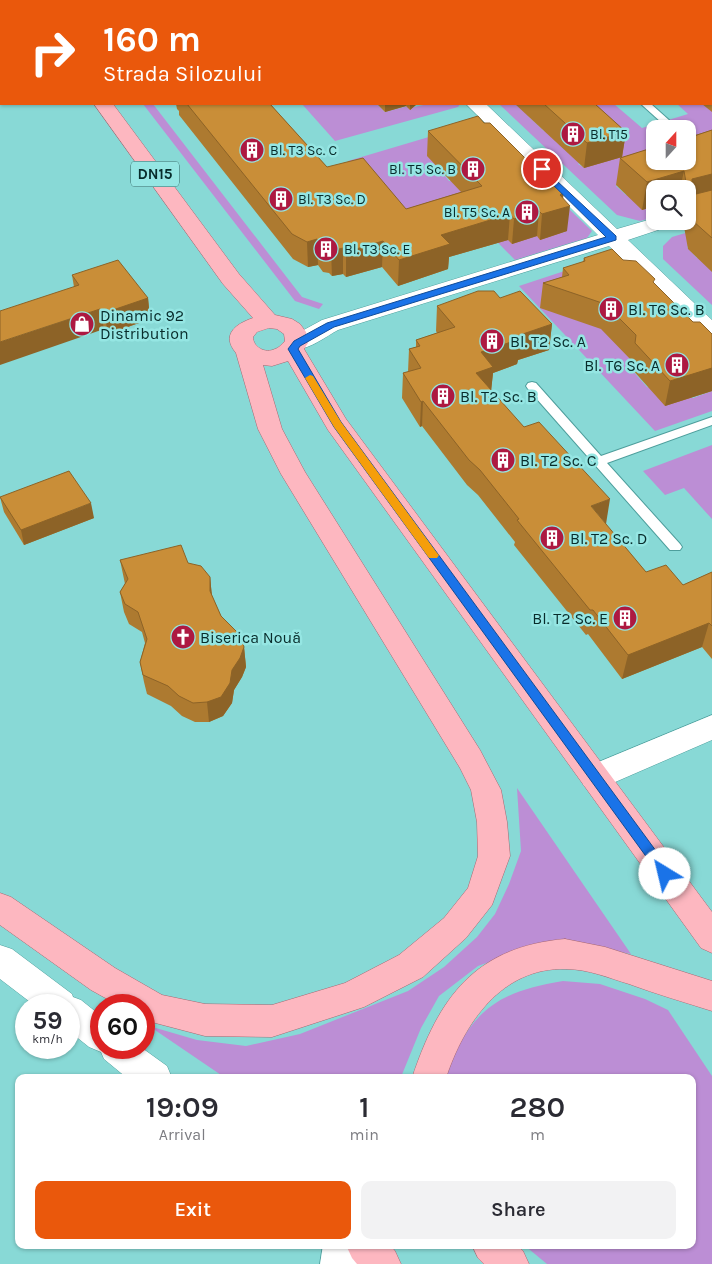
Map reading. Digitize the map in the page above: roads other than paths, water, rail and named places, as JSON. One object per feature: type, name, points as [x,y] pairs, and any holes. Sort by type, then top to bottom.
[{"type":"main road","name":"DN15","points":[[104,105],[231,279],[275,322],[291,328],[297,335],[295,346],[337,424],[712,938]]},
{"type":"main road","name":"DN15","points":[[231,279],[253,347],[337,424]]},
{"type":"main road","points":[[0,907],[103,979],[156,1009],[205,1020],[272,1021],[352,996],[411,966],[455,928],[481,895],[494,856],[492,822],[486,790],[465,751],[294,474],[270,429],[253,347],[255,323],[275,322]]},
{"type":"main road","points":[[253,347],[286,354],[295,346]]},
{"type":"main road","points":[[431,1074],[444,1039],[456,1016],[469,998],[500,971],[518,962],[538,956],[565,954],[598,959],[712,996]]},
{"type":"main road","points":[[369,1249],[382,1264]]},
{"type":"main road","points":[[495,1249],[510,1264]]},
{"type":"street","points":[[476,105],[712,333]]},
{"type":"street","points":[[295,346],[330,325],[646,227]]},
{"type":"street","points":[[275,322],[330,325]]},
{"type":"street","points":[[595,777],[712,727]]},
{"type":"street","points":[[0,960],[45,994]]},
{"type":"street","points":[[80,1020],[90,1027]]},
{"type":"street","points":[[130,1059],[150,1074]]},
{"type":"street","points":[[339,1264],[341,1249]]},
{"type":"street","points":[[378,1249],[398,1264]]},
{"type":"lane","points":[[647,105],[664,120]]},
{"type":"lane","points":[[532,386],[674,547]]},
{"type":"lane","points":[[599,460],[712,420]]},
{"type":"place","name":"Bl. T15","points":[[573,134]]},
{"type":"place","name":"Bl. T3 Sc. C","points":[[252,150]]},
{"type":"place","name":"Bl. T5 Sc. B","points":[[473,169]]},
{"type":"place","name":"Bl. T3 Sc. D","points":[[281,199]]},
{"type":"place","name":"Bl. T5 Sc. A","points":[[527,212]]},
{"type":"place","name":"Bl. T3 Sc. E","points":[[326,249]]},
{"type":"place","name":"Bl. T6 Sc. B","points":[[611,309]]},
{"type":"place","name":"Dinamic 92 Distribution","points":[[82,324]]},
{"type":"place","name":"Bl. T2 Sc. A","points":[[492,341]]},
{"type":"place","name":"Bl. T6 Sc. A","points":[[677,365]]},
{"type":"place","name":"Bl. T2 Sc. B","points":[[443,396]]},
{"type":"place","name":"Bl. T2 Sc. C","points":[[503,460]]},
{"type":"place","name":"Bl. T2 Sc. D","points":[[552,538]]},
{"type":"place","name":"Bl. T2 Sc. E","points":[[625,618]]},
{"type":"place","name":"Biserica Nouă","points":[[183,637]]}]
